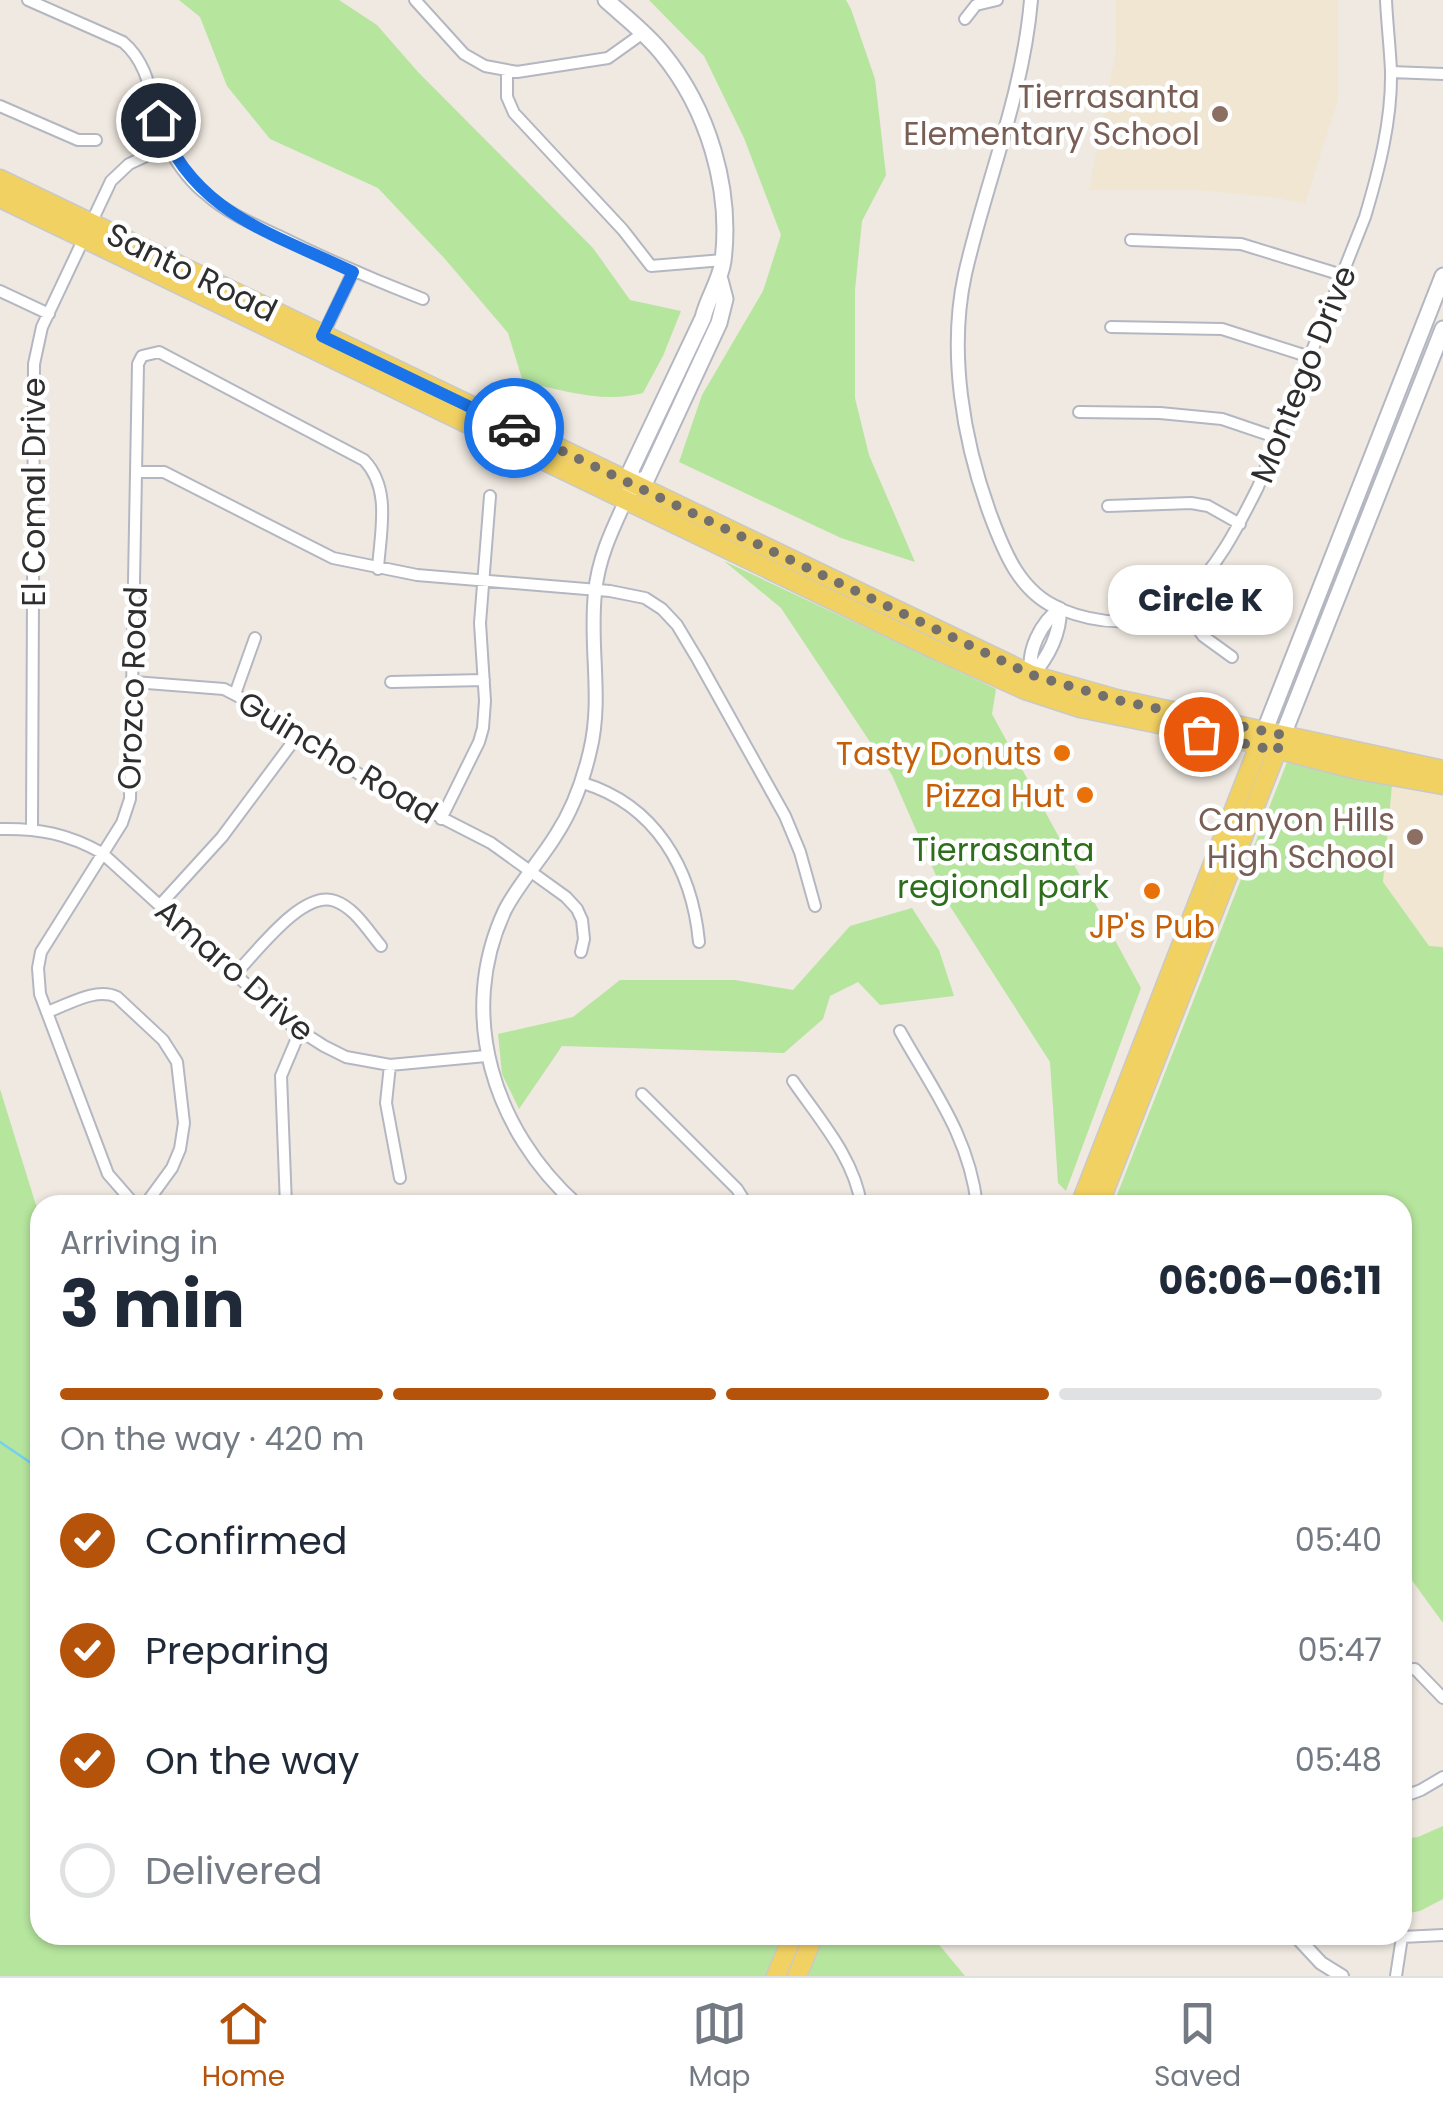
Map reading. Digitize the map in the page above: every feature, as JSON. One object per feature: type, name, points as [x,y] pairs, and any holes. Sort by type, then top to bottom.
[{"type":"main road","points":[[606,0],[644,32],[682,82],[702,118],[714,152],[723,199],[720,280],[725,299],[719,322],[647,478],[629,492]]},
{"type":"main road","name":"Santo Road","points":[[0,179],[88,231],[1028,682],[1118,717],[1308,743],[1443,770]]},
{"type":"main road","name":"Santo Road","points":[[0,198],[88,231],[322,336],[629,492]]},
{"type":"main road","points":[[1104,1195],[1443,276]]},
{"type":"main road","points":[[1084,1195],[1443,329]]},
{"type":"main road","name":"Santo Road","points":[[1271,740],[1443,786]]},
{"type":"main road","points":[[776,1976],[789,1945]]},
{"type":"main road","points":[[797,1976],[810,1945]]},
{"type":"street","points":[[28,0],[123,42],[135,52],[144,66],[168,146],[190,179],[208,196],[238,216],[353,272],[423,299]]},
{"type":"street","points":[[415,0],[464,54],[484,66],[517,72],[608,58],[644,32]]},
{"type":"street","points":[[965,19],[976,5],[997,0]]},
{"type":"street","points":[[1028,682],[1042,666],[1060,624],[1060,609],[1024,584],[1003,550],[976,468],[958,364],[965,276],[1018,90],[1030,0]]},
{"type":"street","name":"Montego Drive","points":[[1060,609],[1090,621],[1122,622],[1152,616],[1202,582],[1240,524],[1310,357],[1378,174],[1391,72],[1386,0]]},
{"type":"street","points":[[507,70],[507,98],[514,113],[623,230],[650,266],[723,260]]},
{"type":"street","points":[[1391,72],[1443,74]]},
{"type":"street","points":[[0,106],[78,140],[96,140]]},
{"type":"street","name":"El Comal Drive","points":[[32,828],[34,364],[48,314],[120,171],[168,146]]},
{"type":"street","points":[[1131,240],[1241,244],[1342,275]]},
{"type":"street","points":[[322,336],[353,272]]},
{"type":"street","points":[[0,291],[48,314]]},
{"type":"street","points":[[1111,327],[1222,330],[1310,357]]},
{"type":"street","name":"Orozco Road","points":[[126,1195],[108,1174],[40,994],[38,968],[41,952],[122,823],[130,799],[138,364],[148,352],[159,352],[364,460],[382,495],[378,569]]},
{"type":"street","points":[[1079,412],[1222,419],[1278,438]]},
{"type":"street","points":[[137,472],[164,472],[333,558],[378,569],[595,589],[645,598],[677,625],[785,816],[815,906]]},
{"type":"street","points":[[567,1195],[541,1168],[501,1102],[486,1056],[484,984],[500,924],[557,834],[582,783],[597,698],[595,589],[606,544],[629,492]]},
{"type":"street","points":[[442,819],[479,742],[485,701],[480,623],[490,496]]},
{"type":"street","points":[[1108,506],[1191,503],[1208,506],[1240,524]]},
{"type":"street","points":[[1179,601],[1203,636],[1232,656]]},
{"type":"street","points":[[235,694],[255,638]]},
{"type":"street","points":[[391,682],[484,680]]},
{"type":"street","name":"Guincho Road","points":[[134,682],[204,685],[235,694],[368,780],[490,844],[566,897],[582,920],[581,952]]},
{"type":"street","points":[[160,905],[222,837],[298,734]]},
{"type":"street","points":[[582,783],[611,792],[634,807],[660,834],[689,889],[699,942]]},
{"type":"street","name":"Amaro Drive","points":[[0,829],[32,828],[80,841],[102,853],[300,1031],[346,1056],[390,1065],[486,1056]]},
{"type":"street","points":[[236,974],[299,908],[318,900],[333,900],[350,910],[381,946]]},
{"type":"street","points":[[47,1012],[108,993],[117,997],[172,1052],[184,1123],[172,1168],[152,1195]]},
{"type":"street","points":[[286,1195],[281,1076],[300,1031]]},
{"type":"street","points":[[900,1031],[963,1142],[975,1195]]},
{"type":"street","points":[[390,1065],[386,1103],[400,1178]]},
{"type":"street","points":[[794,1081],[845,1158],[860,1195]]},
{"type":"street","points":[[642,1094],[741,1195]]},
{"type":"street","points":[[1412,1670],[1443,1698]]},
{"type":"street","points":[[1412,1793],[1443,1777]]},
{"type":"street","points":[[1412,1937],[1443,1936]]},
{"type":"street","points":[[1304,1945],[1321,1963],[1342,1976]]},
{"type":"street","points":[[1396,1976],[1401,1945]]},
{"type":"shaded area","name":"Tierrasanta Elementary School","points":[[1116,0],[1338,0],[1338,99],[1305,204],[1198,190],[1089,190],[1116,50]]},
{"type":"shaded area","name":"Canyon Hills High School","points":[[1392,785],[1443,791],[1443,947],[1430,947],[1383,882]]},
{"type":"green space","points":[[179,0],[339,0],[377,25],[418,72],[593,248],[630,300],[681,311],[643,393],[598,396],[523,382],[508,333],[378,188],[270,139],[227,86],[200,17]]},
{"type":"green space","points":[[649,0],[846,0],[851,9],[875,79],[886,175],[862,221],[855,290],[855,398],[869,455],[915,562],[841,538],[679,462],[702,395],[763,291],[781,235],[744,138],[704,56]]},
{"type":"green space","name":"Tierrasanta regional park","points":[[724,561],[996,689],[992,714],[1141,988],[1066,1191],[1058,1183],[1050,1062],[948,903],[892,775],[781,608]]},
{"type":"green space","points":[[1287,762],[1392,785],[1383,882],[1429,946],[1443,947],[1443,1623],[1412,1580],[1412,1195],[1117,1195]]},
{"type":"green space","name":"Tierrasanta regional park","points":[[912,908],[939,950],[954,996],[880,1005],[858,982],[830,996],[823,1019],[784,1053],[562,1046],[519,1109],[502,1074],[498,1034],[573,1017],[620,980],[735,980],[793,990],[850,926]]},
{"type":"green space","points":[[0,1089],[33,1195],[30,1945],[939,1945],[965,1976],[0,1976]]},
{"type":"green space","points":[[1443,1826],[1443,1899],[1412,1912],[1412,1838]]},
{"type":"waterway","points":[[0,1442],[30,1462]]},
{"type":"way so far","points":[[514,428],[1032,675],[1117,700],[1283,735],[1277,751],[1201,734]]},
{"type":"place","name":"Tierrasanta Elementary School","points":[[1220,114]]},
{"type":"place","name":"Circle K","points":[[1201,734]]},
{"type":"place","name":"Tasty Donuts","points":[[1062,753]]},
{"type":"place","name":"Pizza Hut","points":[[1085,795]]},
{"type":"place","name":"Canyon Hills High School","points":[[1415,837]]},
{"type":"place","name":"JP's Pub","points":[[1152,891]]},
{"type":"route","points":[[158,120],[168,146],[190,179],[208,196],[238,216],[353,272],[322,336],[514,428]]}]
